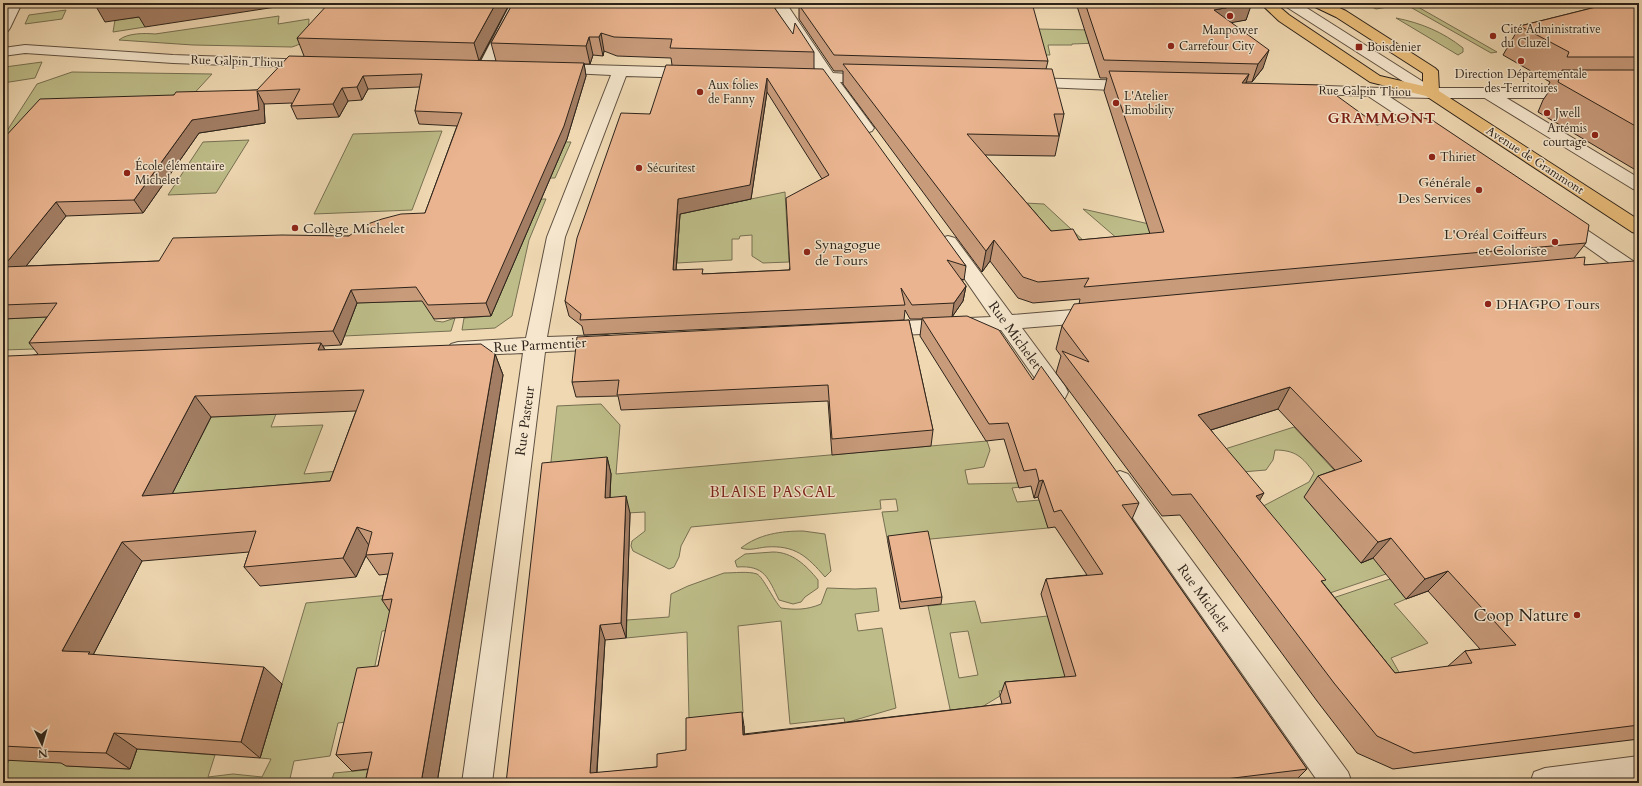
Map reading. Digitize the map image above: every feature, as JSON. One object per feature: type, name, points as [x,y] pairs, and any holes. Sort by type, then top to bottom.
[{"type":"main road","name":"Avenue de Grammont","points":[[1266,3],[1284,18],[1375,79],[1431,93],[1639,228]]},
{"type":"main road","points":[[1318,3],[1341,14],[1430,71],[1431,93]]},
{"type":"street","points":[[3,28],[14,3]]},
{"type":"street","points":[[500,68],[477,67],[518,3]]},
{"type":"street","points":[[779,3],[829,77],[877,143]]},
{"type":"street","name":"Avenue de Grammont","points":[[1290,3],[1431,93]]},
{"type":"street","name":"Rue Galpin Thiou","points":[[3,52],[25,49],[173,59],[327,64]]},
{"type":"street","points":[[538,69],[708,73]]},
{"type":"street","name":"Rue Pasteur","points":[[477,783],[535,345],[556,238],[620,71]]},
{"type":"street","points":[[788,76],[883,79]]},
{"type":"street","points":[[1014,83],[1148,87]]},
{"type":"street","name":"Rue Galpin Thiou","points":[[1288,90],[1489,94],[1639,93]]},
{"type":"street","points":[[1372,92],[1450,144]]},
{"type":"street","points":[[1489,94],[1639,185]]},
{"type":"street","points":[[1548,212],[1633,270]]},
{"type":"street","name":"Rue Michelet","points":[[936,225],[1070,411]]},
{"type":"street","points":[[1597,269],[1633,270]]},
{"type":"street","points":[[865,330],[1007,323],[1115,314]]},
{"type":"street","name":"Rue Parmentier","points":[[438,350],[626,341]]},
{"type":"street","name":"Rue Michelet","points":[[1107,462],[1337,783]]},
{"type":"street","points":[[1545,783],[1639,770]]},
{"type":"shaded area","points":[[1389,3],[1411,3],[1497,52],[1491,53],[1405,4],[1376,9],[1372,7]]},
{"type":"shaded area","points":[[66,10],[62,19],[25,24],[29,15]]},
{"type":"shaded area","points":[[148,16],[145,27],[113,32],[115,20]]},
{"type":"shaded area","points":[[279,16],[278,24],[309,19],[307,38],[302,43],[292,47],[193,45],[119,40],[136,34],[155,34]]},
{"type":"shaded area","points":[[1396,18],[1423,25],[1448,37],[1463,48],[1463,52],[1458,55]]},
{"type":"shaded area","points":[[1036,29],[1094,30],[1099,43],[1048,45],[1050,55],[1042,55]]},
{"type":"shaded area","points":[[42,62],[35,78],[3,83],[3,71],[5,67]]},
{"type":"shaded area","points":[[72,72],[212,74],[188,100],[3,163],[3,137],[37,84]]},
{"type":"shaded area","points":[[442,131],[412,210],[314,214],[353,134]]},
{"type":"shaded area","points":[[249,140],[216,193],[168,195],[203,142]]},
{"type":"shaded area","points":[[563,142],[571,142],[555,178],[548,178]]},
{"type":"shaded area","points":[[785,192],[789,262],[763,263],[752,256],[752,235],[740,236],[739,239],[732,239],[732,260],[677,263],[680,211],[722,205]]},
{"type":"shaded area","points":[[540,199],[546,199],[529,240],[512,316],[495,328],[462,330],[464,318],[491,316],[495,296]]},
{"type":"shaded area","points":[[1005,202],[1044,204],[1085,242],[1068,250]]},
{"type":"shaded area","points":[[1083,209],[1211,238],[1119,240]]},
{"type":"shaded area","points":[[438,300],[433,318],[435,321],[443,322],[455,318],[451,331],[344,336],[357,303]]},
{"type":"shaded area","points":[[68,316],[35,349],[3,350],[3,319]]},
{"type":"shaded area","points":[[601,404],[620,425],[616,474],[987,441],[990,450],[984,467],[965,470],[968,484],[1018,483],[1020,487],[1012,488],[1017,502],[1040,500],[1048,528],[888,543],[882,512],[898,511],[896,499],[880,500],[881,509],[691,527],[681,546],[679,557],[674,567],[669,569],[633,551],[631,546],[632,541],[645,531],[645,512],[609,514],[549,480],[557,406]]},
{"type":"shaded area","points":[[276,414],[271,427],[323,425],[304,474],[430,463],[161,515],[211,417]]},
{"type":"shaded area","points":[[1294,427],[1346,483],[1304,497],[1361,563],[1374,558],[1386,574],[1321,596],[1250,513],[1309,482],[1314,473],[1306,463],[1293,453],[1275,450],[1273,460],[1266,470],[1242,472],[1203,456]]},
{"type":"shaded area","points":[[803,531],[825,534],[831,571],[825,577],[812,563],[800,553],[793,550],[776,547],[750,549],[741,548],[755,539],[770,534]]},
{"type":"shaded area","points":[[773,552],[786,554],[798,560],[809,569],[818,580],[818,588],[805,597],[801,602],[793,604],[779,600],[772,585],[764,574],[754,568],[737,567],[735,561],[745,554]]},
{"type":"shaded area","points":[[745,572],[757,574],[781,608],[786,609],[806,608],[821,604],[827,588],[876,588],[879,611],[855,614],[858,631],[882,628],[896,708],[845,723],[844,718],[790,724],[781,621],[738,626],[743,713],[689,718],[687,632],[626,638],[627,620],[669,617],[671,594],[724,573]]},
{"type":"shaded area","points":[[1390,579],[1406,599],[1394,604],[1428,643],[1391,658],[1408,688],[1309,606]]},
{"type":"shaded area","points":[[400,594],[392,630],[382,631],[364,720],[338,723],[330,756],[294,761],[289,783],[3,783],[3,773],[9,760],[55,754],[67,766],[129,769],[137,749],[215,755],[208,777],[233,774],[262,777],[271,759],[260,758],[306,603]]},
{"type":"shaded area","points":[[975,601],[981,623],[1067,614],[1069,690],[1043,687],[999,691],[1000,696],[985,705],[981,711],[953,723],[928,606]],"holes":[[[968,631],[978,675],[959,678],[950,633]]]},
{"type":"shaded area","points":[[387,768],[384,783],[331,783],[334,773]]},
{"type":"building","points":[[135,3],[164,3],[134,7]]},
{"type":"building","points":[[329,3],[496,3],[474,43],[297,38]]},
{"type":"building","points":[[513,3],[771,3],[793,34],[795,23],[814,52],[670,48],[672,39],[614,37],[601,33],[599,37],[589,37],[586,46],[491,43]]},
{"type":"building","points":[[799,3],[1032,3],[1048,61],[834,55]]},
{"type":"building","points":[[1085,3],[1251,3],[1214,10],[1269,50],[1258,64],[1104,60]]},
{"type":"building","points":[[1612,3],[1639,3],[1639,57],[1567,57],[1569,52],[1520,26]]},
{"type":"building","points":[[289,56],[584,63],[564,126],[486,303],[428,305],[416,287],[351,290],[333,331],[29,343],[57,303],[3,305],[3,139],[40,99],[174,95],[176,92],[257,90]],"holes":[[[422,74],[415,111],[462,113],[425,213],[401,214],[382,219],[362,226],[349,236],[282,235],[173,238],[159,261],[3,267],[56,202],[134,200],[192,120],[259,110],[257,91],[300,89],[291,106],[333,104],[342,88],[357,87],[363,76]]]},
{"type":"building","points":[[843,64],[1052,69],[1064,114],[1054,114],[1059,136],[967,134],[1051,231],[1073,229],[1079,240],[1164,232],[1109,71],[1249,74],[1242,83],[1322,85],[1377,125],[1415,116],[1432,120],[1589,225],[1586,243],[1084,287],[1089,278],[1038,282],[1023,277],[994,240],[986,251]]},
{"type":"building","points":[[666,65],[823,69],[966,266],[947,260],[966,286],[954,303],[912,305],[901,288],[905,305],[580,320],[581,314],[565,301],[577,238],[621,113],[650,114]],"holes":[[[767,78],[829,175],[786,198],[790,270],[702,274],[703,269],[673,270],[678,199],[750,185]]]},
{"type":"building","points":[[1562,70],[1639,70],[1639,128],[1558,82]]},
{"type":"building","points":[[1585,257],[1584,265],[1634,261],[1639,263],[1639,725],[1414,753],[1377,736],[1334,683],[1191,494],[1172,495],[1062,351],[1089,362],[1062,326],[1074,304]],"holes":[[[1290,387],[1362,461],[1318,476],[1378,542],[1391,538],[1425,579],[1448,571],[1516,645],[1465,651],[1472,663],[1395,673],[1321,581],[1326,580],[1256,496],[1264,493],[1198,415]]]},
{"type":"building","points":[[967,316],[999,330],[1033,380],[1041,366],[1139,503],[1122,505],[1307,769],[1193,783],[506,783],[542,463],[607,457],[605,498],[626,496],[621,623],[600,625],[590,773],[657,767],[657,754],[686,750],[686,718],[742,712],[743,735],[1011,703],[1005,682],[1076,676],[1046,579],[1103,574],[1061,510],[1054,512],[1043,480],[1039,481],[1036,469],[1024,471],[1008,423],[989,424],[922,318]]},
{"type":"building","points":[[909,320],[933,430],[832,439],[828,385],[617,395],[619,380],[572,382],[577,337]]},
{"type":"building","points":[[321,343],[318,350],[481,344],[495,354],[421,783],[365,783],[372,752],[336,755],[357,668],[378,666],[392,599],[382,600],[393,553],[366,555],[372,532],[357,527],[343,558],[244,567],[256,531],[122,542],[62,651],[90,652],[88,654],[264,667],[241,742],[114,733],[106,753],[40,751],[42,748],[3,746],[3,363],[8,356]],"holes":[[[364,390],[330,481],[142,496],[195,396]]]},
{"type":"building","points":[[928,531],[942,597],[901,602],[888,536]]},
{"type":"place","name":"Manpower","points":[[1230,16]]},
{"type":"place","name":"Cité Administrative du Cluzel","points":[[1493,36]]},
{"type":"place","name":"Carrefour City","points":[[1171,46]]},
{"type":"place","name":"Boisdenier","points":[[1359,47]]},
{"type":"place","name":"Direction Départementale des Territoires","points":[[1521,61]]},
{"type":"place","name":"Aux folies de Fanny","points":[[700,92]]},
{"type":"place","name":"L'Atelier Emobility","points":[[1116,103]]},
{"type":"place","name":"Jwell","points":[[1547,113]]},
{"type":"place","name":"Artémis courtage","points":[[1595,135]]},
{"type":"place","name":"Thiriet","points":[[1432,157]]},
{"type":"place","name":"Sécuritest","points":[[639,168]]},
{"type":"place","name":"École élémentaire Michelet","points":[[127,173]]},
{"type":"place","name":"Générale Des Services","points":[[1479,190]]},
{"type":"place","name":"Collège Michelet","points":[[295,228]]},
{"type":"place","name":"L'Oréal Coiffeurs et Coloriste","points":[[1555,242]]},
{"type":"place","name":"Synagogue de Tours","points":[[807,252]]},
{"type":"place","name":"DHAGPO Tours","points":[[1488,304]]},
{"type":"place","name":"Coop Nature","points":[[1577,615]]},
{"type":"district","name":"GRAMMONT","points":[[1382,118]]},
{"type":"district","name":"BLAISE PASCAL","points":[[773,492]]}]
